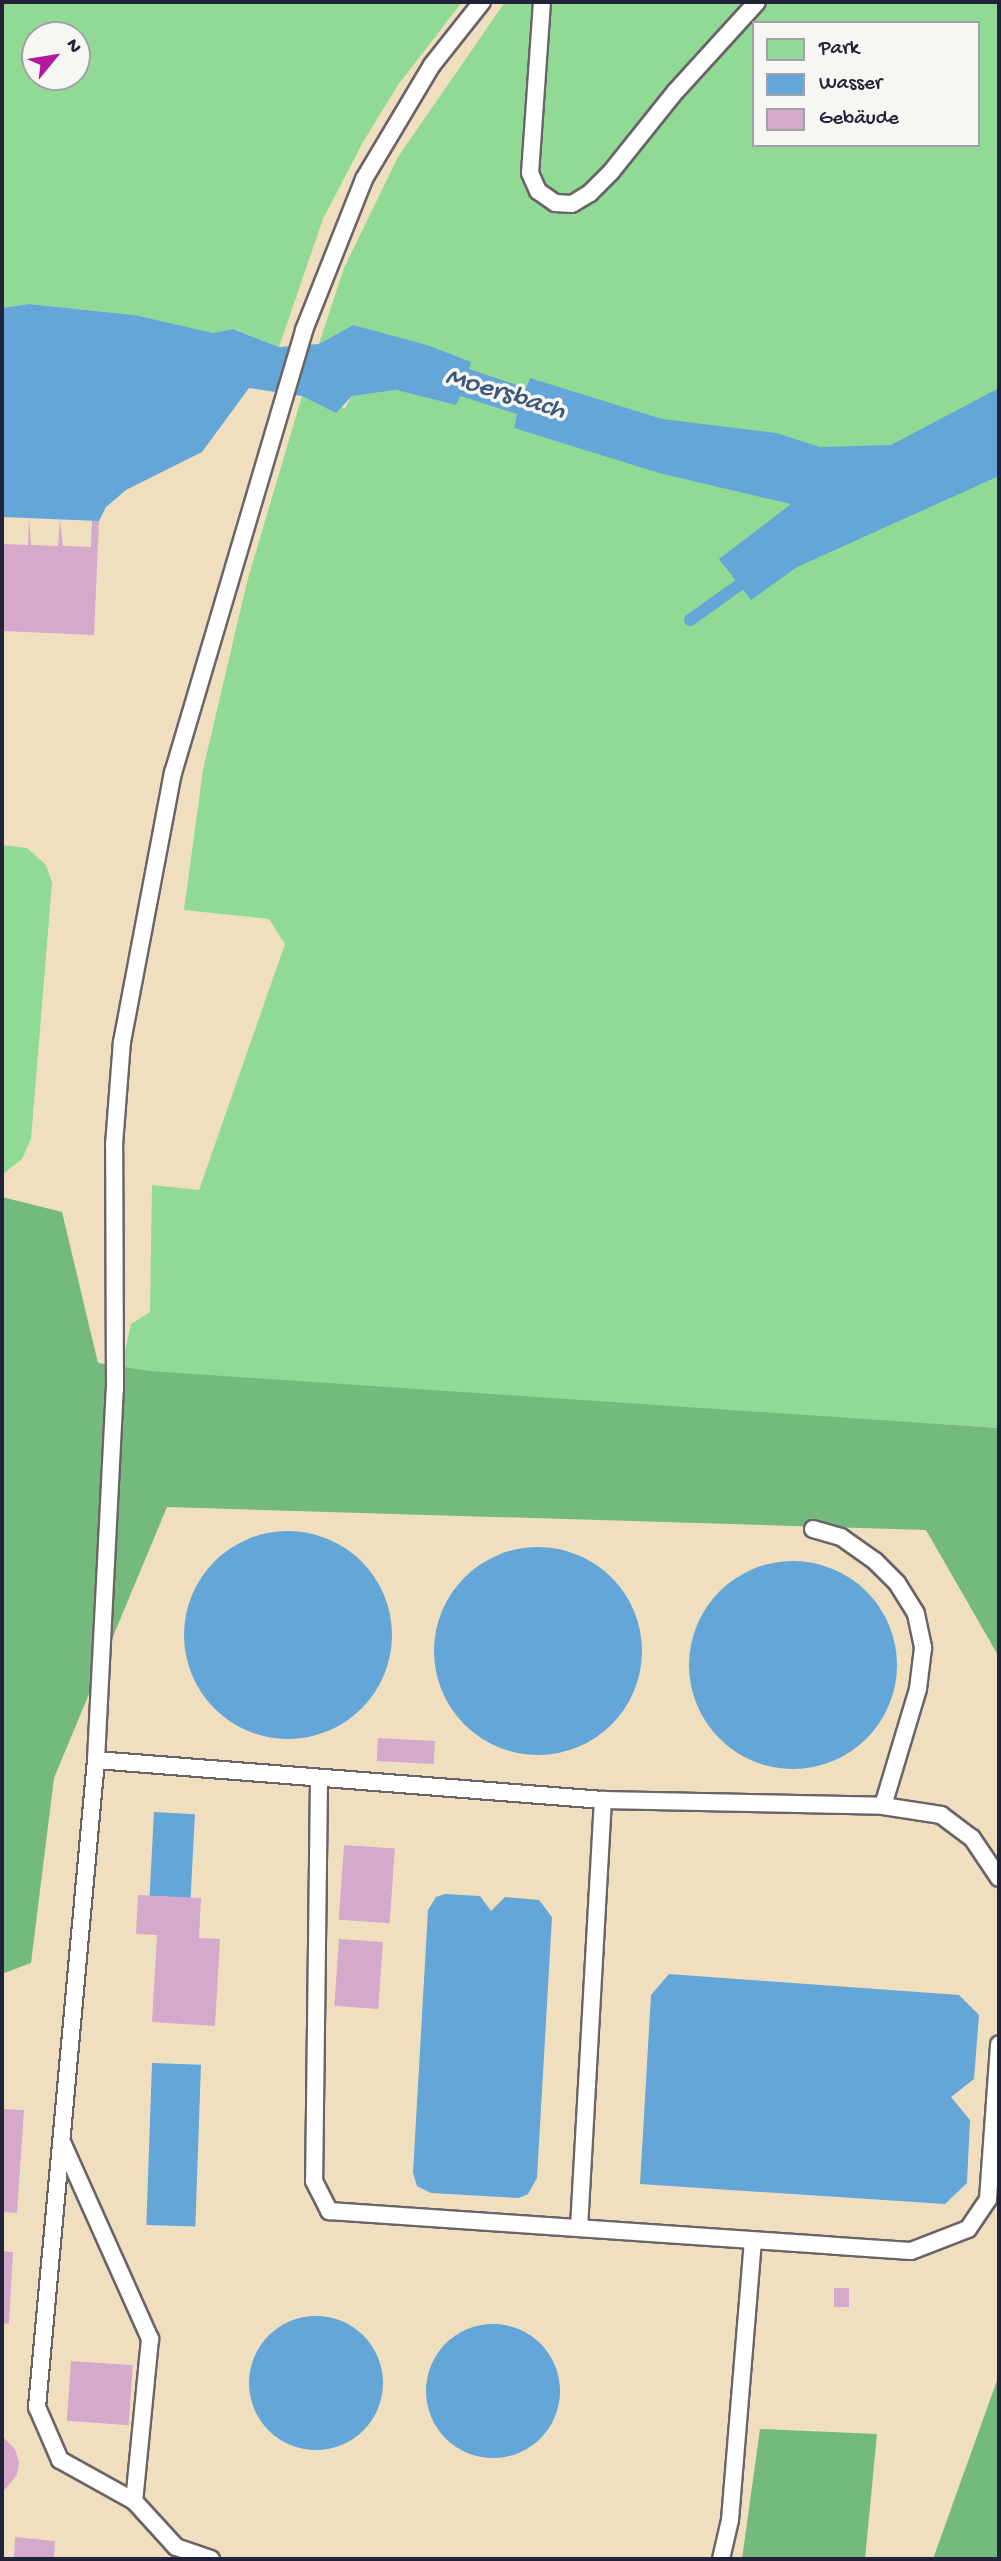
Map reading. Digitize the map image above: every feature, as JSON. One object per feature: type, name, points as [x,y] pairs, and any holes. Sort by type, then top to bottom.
[{"type":"lane","points":[[211,2559],[176,2547],[134,2501],[60,2460],[37,2407],[96,1760],[115,1389],[114,1145],[122,1042],[173,773],[304,330],[364,179],[432,65],[482,2]]},
{"type":"lane","points":[[542,2],[530,173],[538,191],[555,203],[572,204],[590,194],[611,172],[676,91],[757,2]]},
{"type":"lane","points":[[813,1529],[842,1537],[875,1561],[897,1583],[916,1615],[923,1648],[918,1689],[883,1806]]},
{"type":"lane","points":[[96,1760],[319,1780],[603,1800],[883,1806],[942,1815],[972,1838],[999,1878]]},
{"type":"lane","points":[[319,1780],[314,2181],[329,2211],[911,2251],[968,2229],[988,2199],[999,2045]]},
{"type":"lane","points":[[579,2228],[603,1800]]},
{"type":"lane","points":[[61,2140],[150,2339],[134,2501]]},
{"type":"lane","points":[[721,2559],[730,2519],[753,2241]]},
{"type":"green space","points":[[2,2],[462,2],[398,85],[363,142],[323,219],[279,347],[234,329],[213,333],[176,328],[134,315],[29,304],[2,308]]},
{"type":"green space","points":[[505,2],[999,2],[999,1428],[892,1421],[777,1430],[526,1422],[121,1368],[131,1324],[150,1312],[152,1185],[199,1190],[285,944],[269,919],[184,910],[203,770],[247,582],[302,396],[345,408],[352,396],[396,390],[456,405],[470,362],[353,325],[319,344],[344,268],[398,157]]},
{"type":"green space","points":[[2,845],[27,848],[46,865],[52,883],[31,1139],[22,1159],[3,1174]]},
{"type":"green space","points":[[2,1197],[62,1212],[98,1363],[149,1371],[999,1428],[999,1657],[926,1530],[167,1507],[54,1778],[31,1963],[2,1974]]},
{"type":"green space","points":[[999,2375],[999,2559],[933,2559],[976,2439]]},
{"type":"green space","points":[[760,2429],[877,2434],[865,2559],[742,2559]]},
{"type":"water","name":"Moersbach","points":[[29,304],[134,315],[213,333],[233,329],[279,347],[319,344],[353,325],[427,345],[471,362],[469,369],[526,388],[530,378],[662,419],[776,433],[820,447],[891,445],[999,388],[999,476],[797,567],[751,600],[719,559],[791,504],[659,473],[514,428],[517,414],[460,396],[456,405],[396,390],[352,396],[336,413],[302,396],[249,388],[202,452],[126,490],[106,507],[99,521],[2,517],[2,308]]},
{"type":"water","points":[[288,1531],[328,1539],[346,1548],[362,1561],[375,1577],[384,1595],[392,1635],[384,1675],[375,1693],[362,1709],[346,1722],[328,1731],[288,1739],[248,1731],[230,1722],[214,1709],[201,1693],[192,1675],[184,1635],[192,1595],[201,1577],[214,1561],[230,1548],[248,1539]]},
{"type":"water","points":[[538,1547],[578,1555],[596,1564],[612,1577],[625,1593],[634,1611],[642,1651],[634,1691],[625,1709],[612,1725],[596,1738],[578,1747],[538,1755],[498,1747],[480,1738],[464,1725],[451,1709],[442,1691],[434,1651],[442,1611],[451,1593],[464,1577],[480,1564],[498,1555]]},
{"type":"water","points":[[793,1561],[833,1569],[851,1578],[867,1591],[880,1607],[889,1625],[897,1665],[889,1705],[880,1723],[867,1739],[851,1752],[833,1761],[793,1769],[753,1761],[735,1752],[719,1739],[706,1723],[697,1705],[689,1665],[697,1625],[706,1607],[719,1591],[735,1578],[753,1569]]},
{"type":"water","points":[[154,1812],[195,1814],[191,1898],[150,1896]]},
{"type":"water","points":[[445,1894],[480,1896],[491,1911],[505,1897],[539,1900],[552,1917],[537,2178],[528,2194],[519,2198],[431,2193],[417,2186],[413,2173],[428,1910],[436,1897]]},
{"type":"water","points":[[669,1974],[959,1995],[979,2015],[974,2079],[951,2097],[970,2120],[967,2183],[945,2204],[640,2184],[651,1995]]},
{"type":"water","points":[[152,2063],[201,2065],[195,2227],[146,2225]]},
{"type":"water","points":[[316,2316],[342,2321],[363,2336],[378,2357],[383,2383],[378,2409],[363,2430],[342,2445],[316,2450],[290,2445],[269,2430],[254,2409],[249,2383],[254,2357],[269,2336],[290,2321]]},
{"type":"water","points":[[493,2324],[519,2329],[540,2344],[555,2365],[560,2391],[555,2417],[540,2438],[519,2453],[493,2458],[467,2453],[446,2438],[431,2417],[426,2391],[431,2365],[446,2344],[467,2329]]},
{"type":"building","points":[[29,518],[31,545],[58,546],[60,519],[63,546],[91,547],[92,521],[99,521],[94,635],[2,631],[2,544],[28,545]]},
{"type":"building","points":[[378,1738],[435,1741],[434,1764],[377,1761]]},
{"type":"building","points":[[344,1845],[395,1849],[390,1923],[339,1920]]},
{"type":"building","points":[[138,1895],[201,1898],[199,1938],[220,1939],[215,2026],[152,2022],[157,1935],[136,1934]]},
{"type":"building","points":[[339,1939],[383,1942],[378,2009],[334,2006]]},
{"type":"building","points":[[2,2109],[24,2110],[17,2213],[2,2212]]},
{"type":"building","points":[[2,2251],[13,2252],[9,2324],[2,2323]]},
{"type":"building","points":[[834,2288],[849,2288],[849,2307],[834,2307]]},
{"type":"building","points":[[71,2361],[133,2365],[129,2425],[67,2421]]},
{"type":"building","points":[[2,2436],[15,2449],[19,2462],[17,2475],[2,2493]]},
{"type":"building","points":[[15,2537],[55,2541],[54,2559],[14,2559]]},
{"type":"waterway","points":[[690,620],[752,576]]}]
